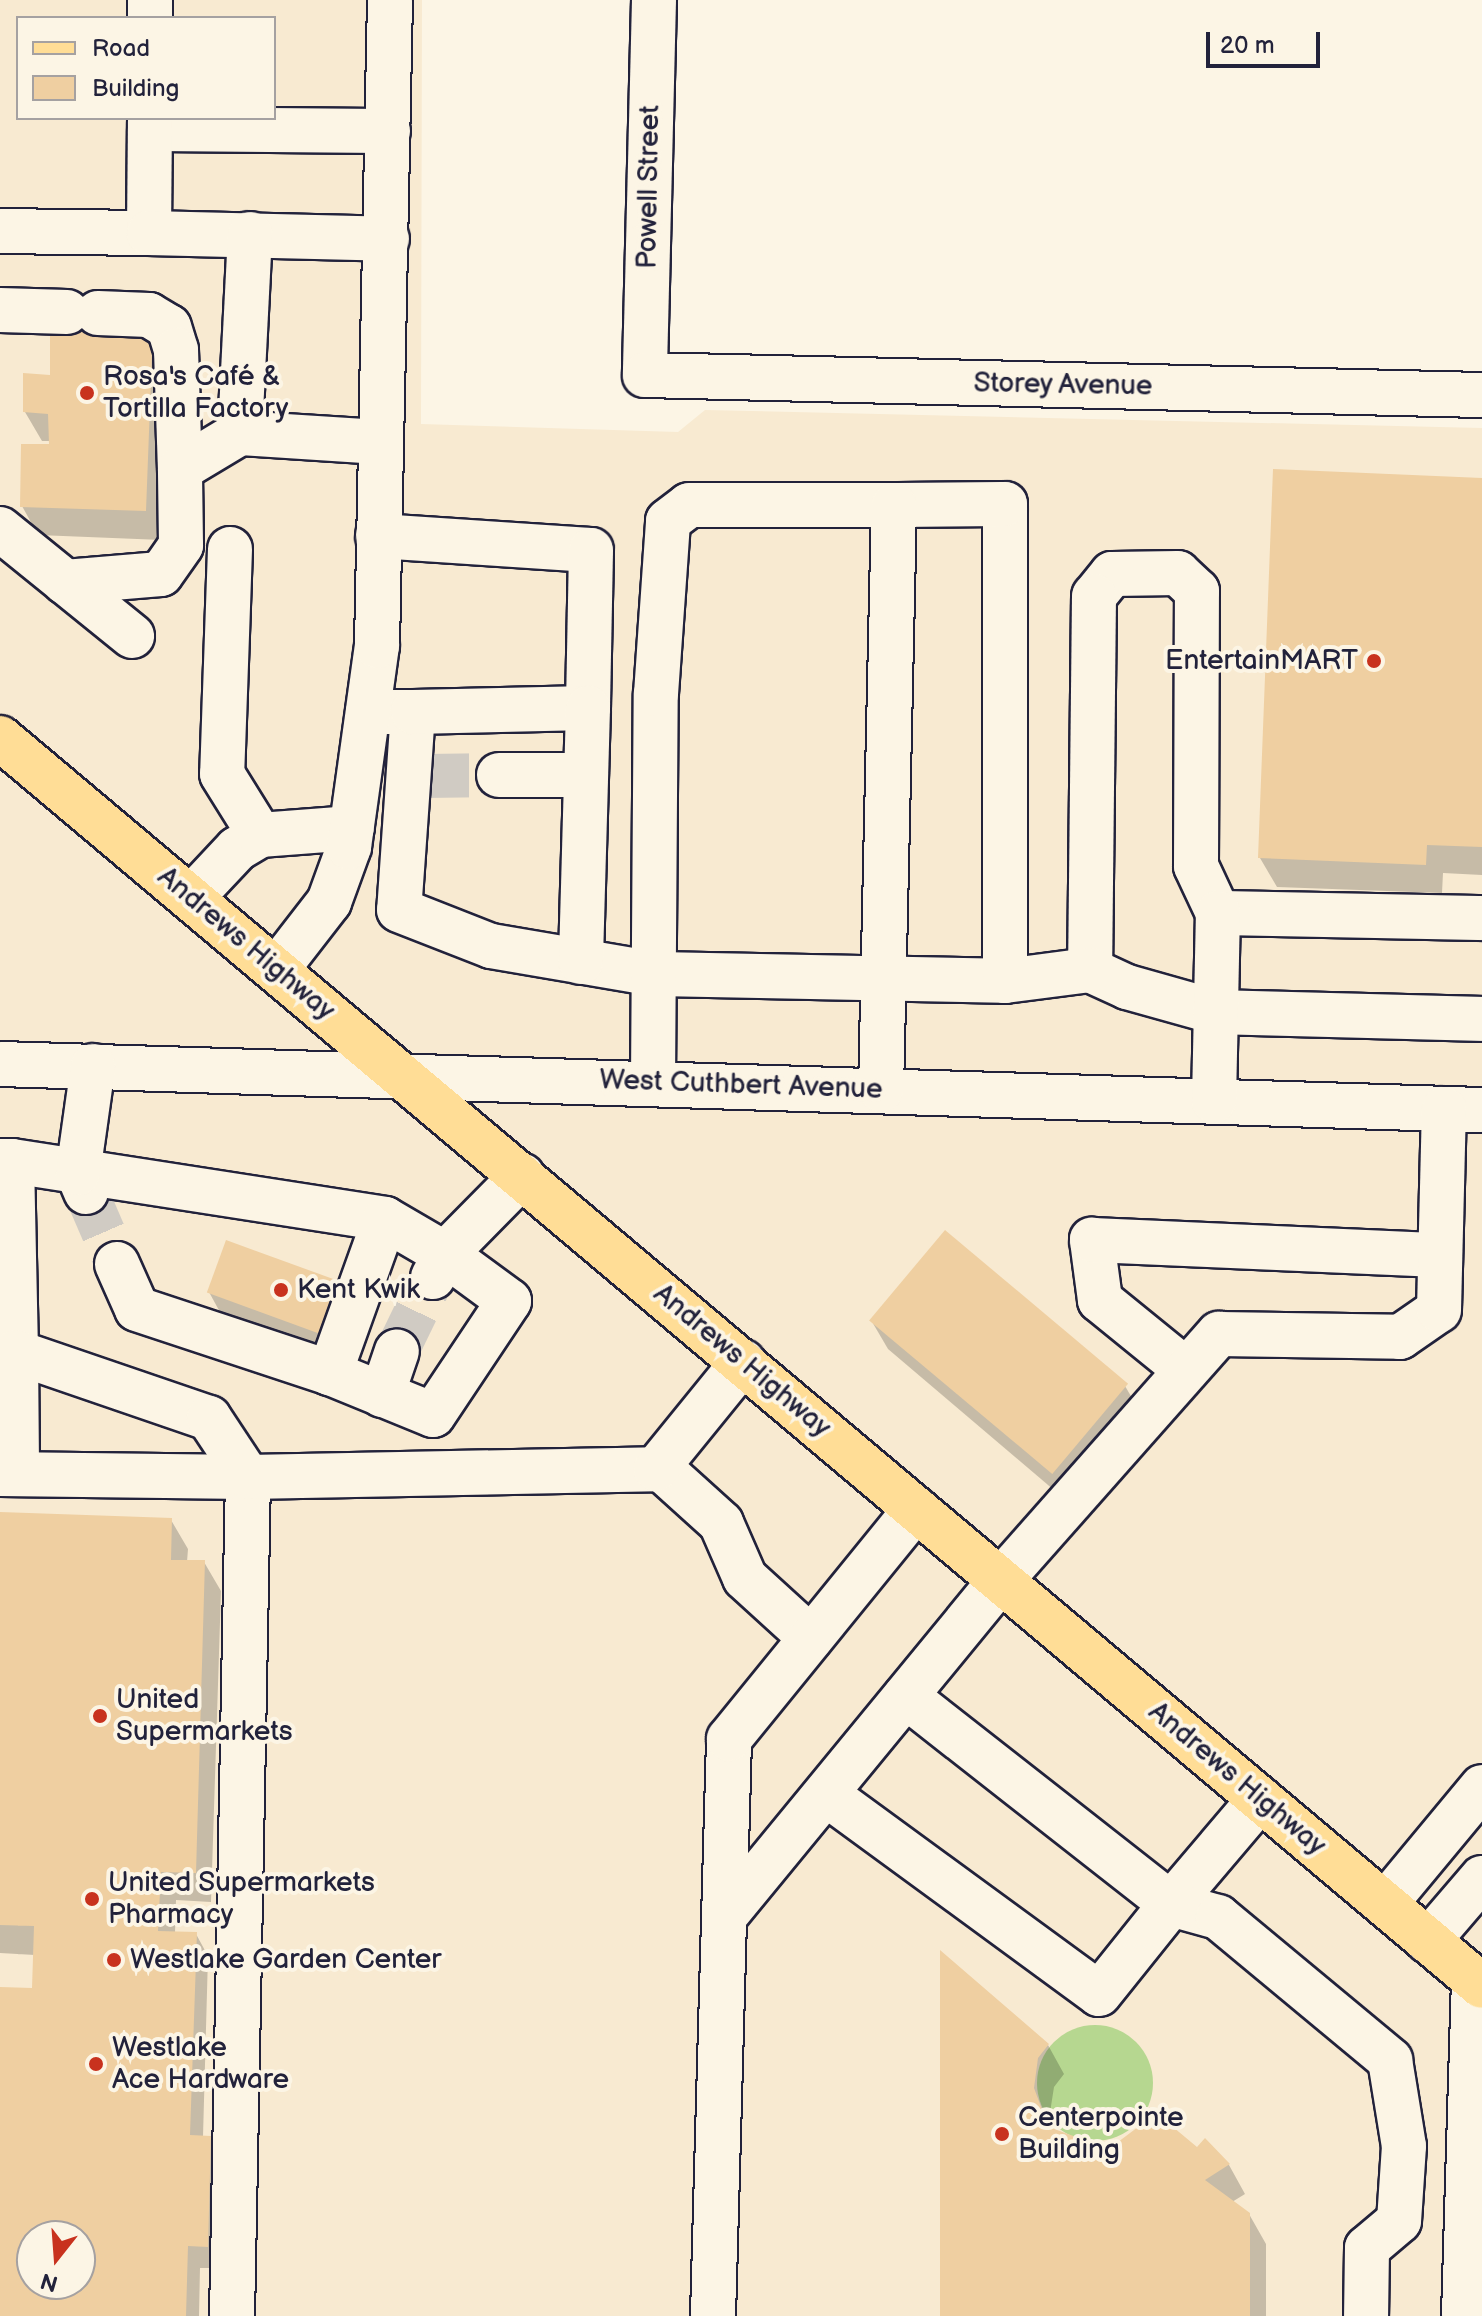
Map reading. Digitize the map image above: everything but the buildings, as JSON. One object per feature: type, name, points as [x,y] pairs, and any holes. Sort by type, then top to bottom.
[{"type":"main road","name":"Andrews Highway","points":[[0,738],[1478,1983]]},
{"type":"street","points":[[277,969],[329,902],[352,828],[377,646],[390,0]]},
{"type":"street","name":"Powell Street","points":[[645,375],[654,0]]},
{"type":"street","points":[[149,233],[150,124],[388,131]]},
{"type":"street","points":[[0,231],[387,239]]},
{"type":"street","points":[[240,433],[250,234]]},
{"type":"street","points":[[0,310],[149,315],[169,327],[176,350],[181,545],[161,574],[65,582]]},
{"type":"street","name":"Storey Avenue","points":[[645,375],[1482,395]]},
{"type":"street","points":[[180,469],[240,433],[381,442]]},
{"type":"street","points":[[653,1082],[656,694],[668,521],[689,505],[1005,504],[1005,981]]},
{"type":"street","points":[[881,1090],[894,505]]},
{"type":"street","points":[[0,529],[132,636]]},
{"type":"street","points":[[378,536],[591,550],[581,962]]},
{"type":"street","points":[[230,549],[222,774],[260,835]]},
{"type":"street","points":[[1090,970],[1094,596],[1112,574],[1178,573],[1197,591],[1196,866],[1218,913],[1214,1101]]},
{"type":"street","points":[[368,712],[588,708]]},
{"type":"street","points":[[413,712],[417,776],[399,910],[491,946],[654,974],[1005,981],[1090,970],[1127,987],[1216,1012],[1482,1019]]},
{"type":"street","points":[[499,775],[586,775]]},
{"type":"street","points":[[191,898],[237,849],[260,835],[352,828]]},
{"type":"street","points":[[1218,913],[1482,918]]},
{"type":"street","name":"West Cuthbert Avenue","points":[[0,1064],[401,1074],[1463,1110]]},
{"type":"street","points":[[82,1182],[93,1066]]},
{"type":"street","points":[[724,1917],[1001,1580],[1219,1334],[1400,1337],[1439,1310],[1440,1255],[1463,1110]]},
{"type":"street","points":[[117,1264],[137,1309],[330,1373],[433,1415],[509,1301],[439,1266],[385,1219],[82,1182],[6,1161],[16,1352],[9,1474],[248,1477],[658,1466],[721,1523],[745,1578],[811,1638]]},
{"type":"street","points":[[439,1266],[522,1176]]},
{"type":"street","points":[[330,1373],[385,1219]]},
{"type":"street","points":[[1186,1370],[1100,1300],[1092,1240],[1440,1255]]},
{"type":"street","points":[[382,1395],[397,1351]]},
{"type":"street","points":[[16,1352],[209,1418],[248,1477],[232,2316]]},
{"type":"street","points":[[658,1466],[743,1362]]},
{"type":"street","points":[[713,2316],[729,1739],[916,1509]]},
{"type":"street","points":[[906,1696],[1171,1904],[1218,1917],[1390,2060],[1404,2146],[1399,2221],[1367,2248],[1366,2316]]},
{"type":"street","points":[[1385,1904],[1482,1787]]},
{"type":"street","points":[[826,1794],[1099,1994],[1260,1799]]},
{"type":"street","points":[[1428,1941],[1482,1878]]},
{"type":"street","points":[[1470,2300],[1478,1983]]},
{"type":"shaded area","points":[[0,0],[422,0],[421,424],[678,432],[705,410],[1482,428],[1482,2316],[0,2316]]},
{"type":"green space","points":[[1095,2025],[1117,2029],[1136,2042],[1149,2061],[1153,2083],[1149,2105],[1136,2124],[1117,2137],[1095,2141],[1073,2137],[1054,2124],[1041,2105],[1037,2083],[1041,2061],[1054,2042],[1073,2029]]},
{"type":"tunnel","points":[[425,776],[499,775]]},
{"type":"tunnel","points":[[86,1192],[117,1264]]},
{"type":"tunnel","points":[[397,1351],[433,1277]]},
{"type":"place","name":"Rosa's Café & Tortilla Factory","points":[[87,393]]},
{"type":"place","name":"EntertainMART","points":[[1374,661]]},
{"type":"place","name":"Kent Kwik","points":[[281,1290]]},
{"type":"place","name":"United Supermarkets","points":[[100,1716]]},
{"type":"place","name":"United Supermarkets Pharmacy","points":[[92,1899]]},
{"type":"place","name":"Westlake Garden Center","points":[[114,1960]]},
{"type":"place","name":"Westlake Ace Hardware","points":[[96,2064]]},
{"type":"place","name":"Centerpointe Building","points":[[1002,2134]]}]
